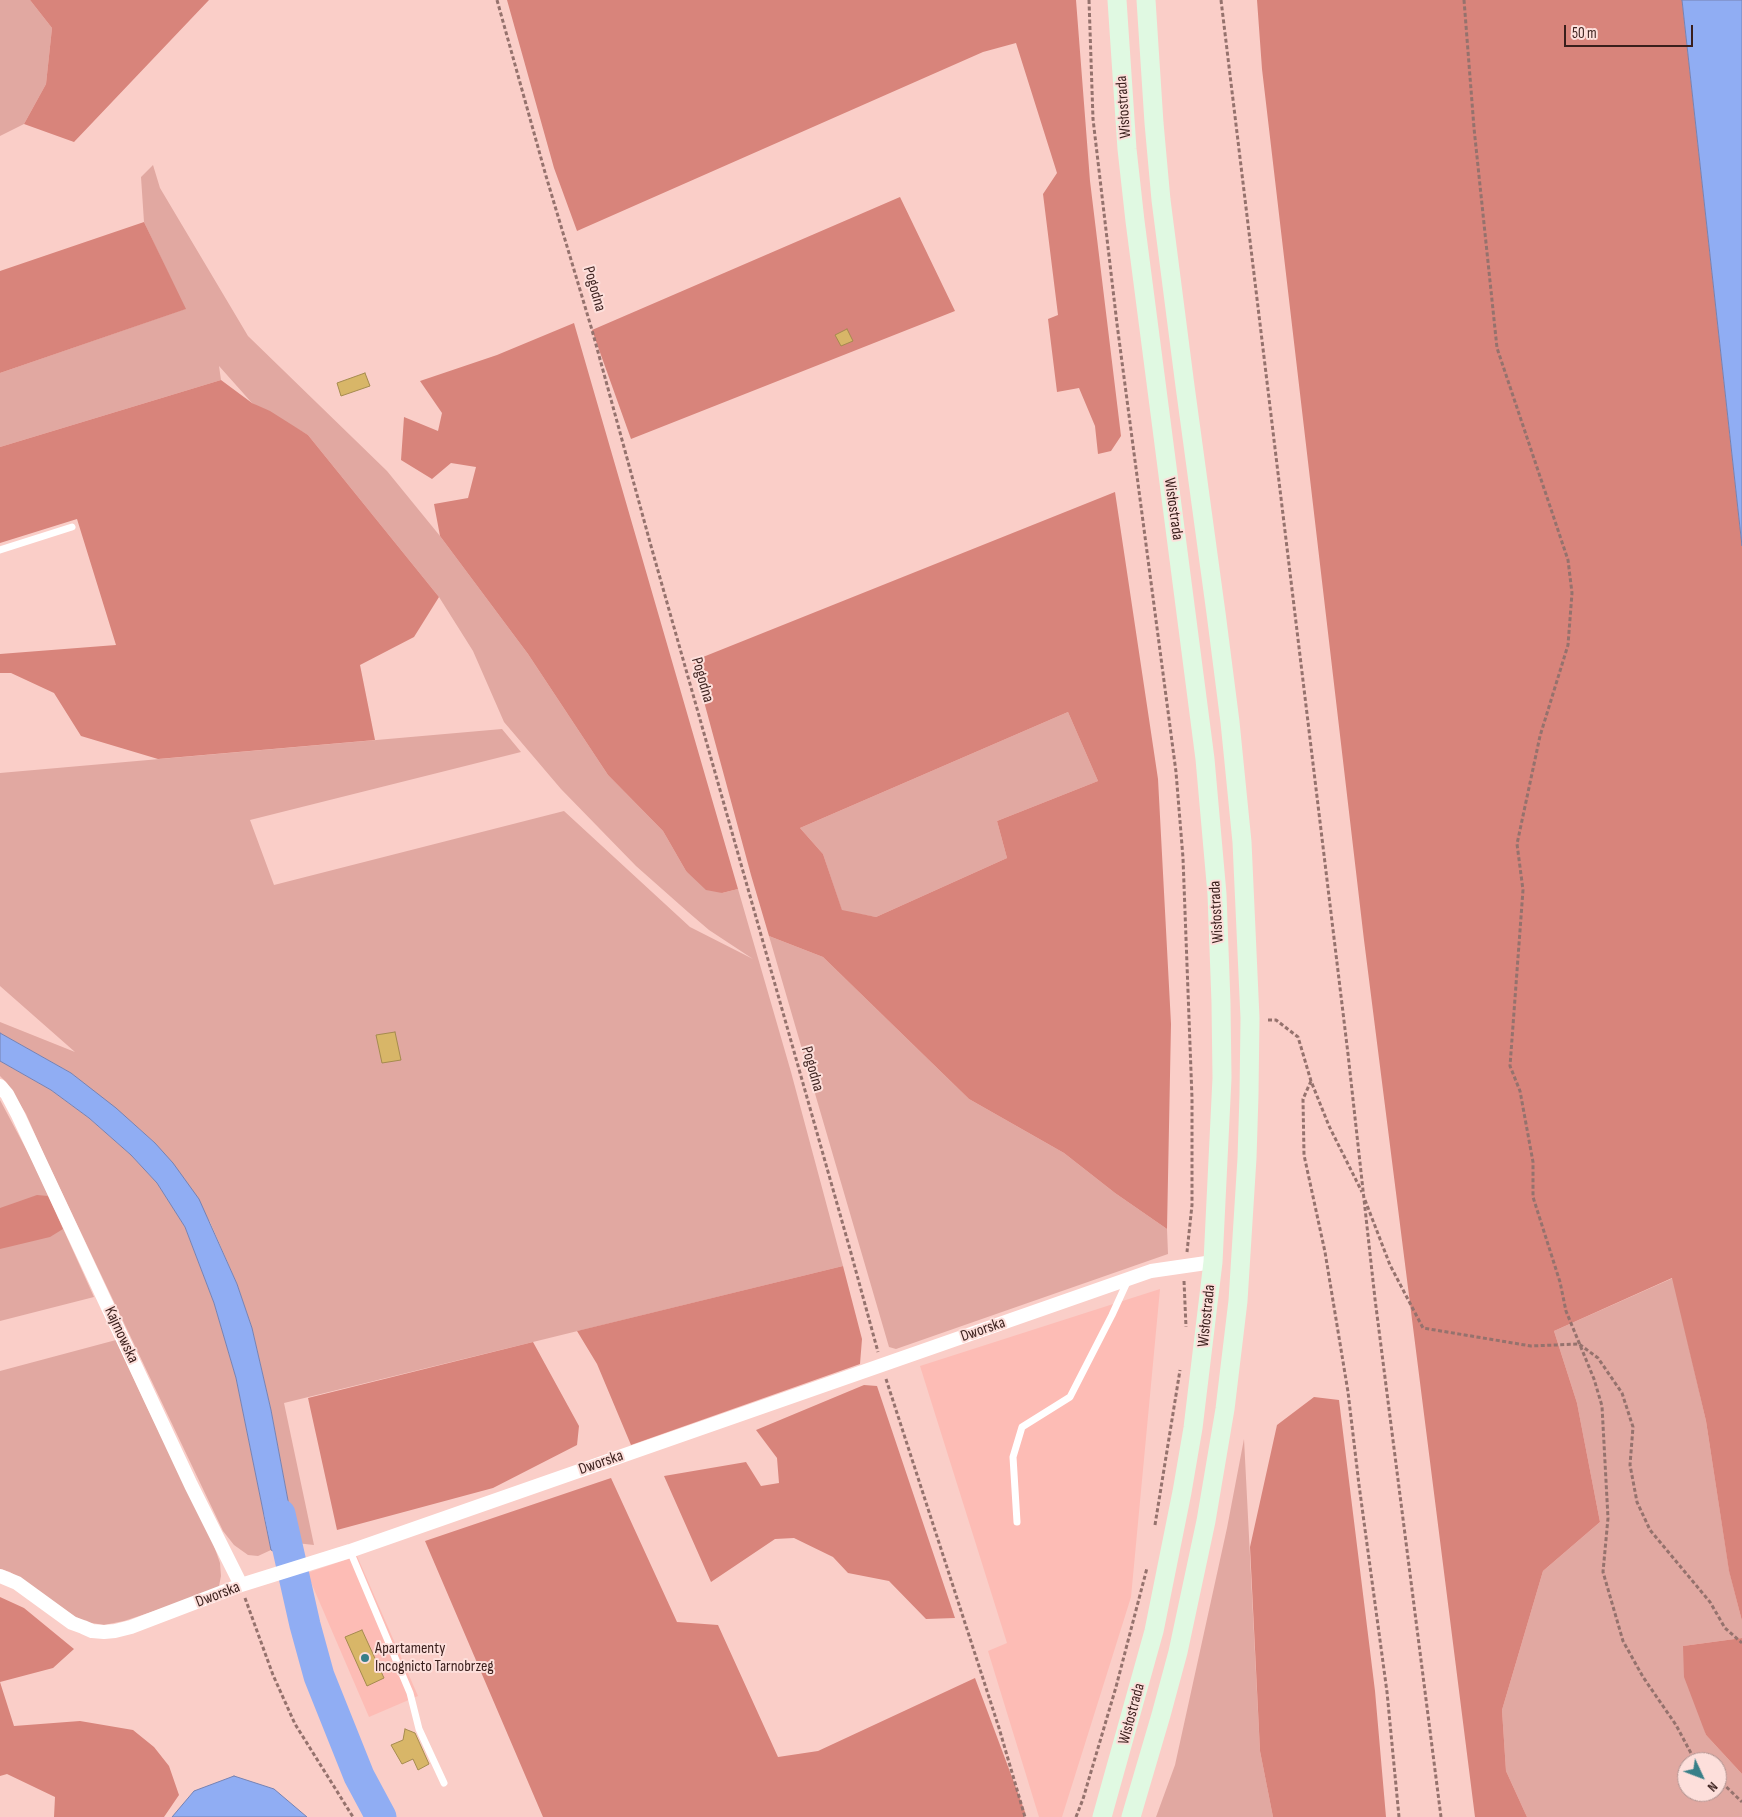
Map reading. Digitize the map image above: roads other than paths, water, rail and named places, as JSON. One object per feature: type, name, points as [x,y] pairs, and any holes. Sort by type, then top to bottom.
[{"type":"main road","name":"Wisłostrada","points":[[1102,1817],[1154,1631],[1193,1428],[1213,1262],[1222,1078],[1217,894],[1198,698],[1135,221],[1127,149],[1117,0]]},
{"type":"main road","name":"Wisłostrada","points":[[1131,1817],[1178,1652],[1206,1521],[1225,1409],[1238,1301],[1247,1158],[1250,1018],[1242,842],[1231,732],[1161,200],[1146,0]]},
{"type":"main road","points":[[1213,1262],[1240,1262]]},
{"type":"street","name":"Kajmowska","points":[[0,1086],[7,1094],[18,1115],[191,1485],[241,1585]]},
{"type":"street","name":"Dworska","points":[[0,1576],[17,1583],[72,1623],[92,1631],[115,1631],[131,1627],[241,1585],[304,1567],[1151,1271],[1213,1262]]},
{"type":"lane","points":[[0,550],[72,527]]},
{"type":"lane","points":[[1017,1522],[1013,1457],[1022,1427],[1070,1397],[1112,1315],[1128,1279]]},
{"type":"lane","points":[[350,1551],[410,1693],[419,1729],[444,1783]]},
{"type":"water","points":[[1682,0],[1742,0],[1742,546]]},
{"type":"water","points":[[0,1033],[71,1073],[116,1108],[155,1143],[173,1163],[199,1199],[237,1284],[252,1328],[271,1410],[296,1543],[289,1555],[283,1556],[271,1550],[236,1378],[214,1303],[185,1227],[157,1183],[131,1155],[89,1118],[51,1090],[0,1061]]},
{"type":"water","points":[[234,1776],[274,1789],[307,1817],[172,1817],[194,1791]]},
{"type":"waterway","points":[[280,1514],[305,1625],[319,1676],[359,1776],[381,1817]]},
{"type":"place","name":"Apartamenty Incognicto Tarnobrzeg","points":[[365,1658]]}]
